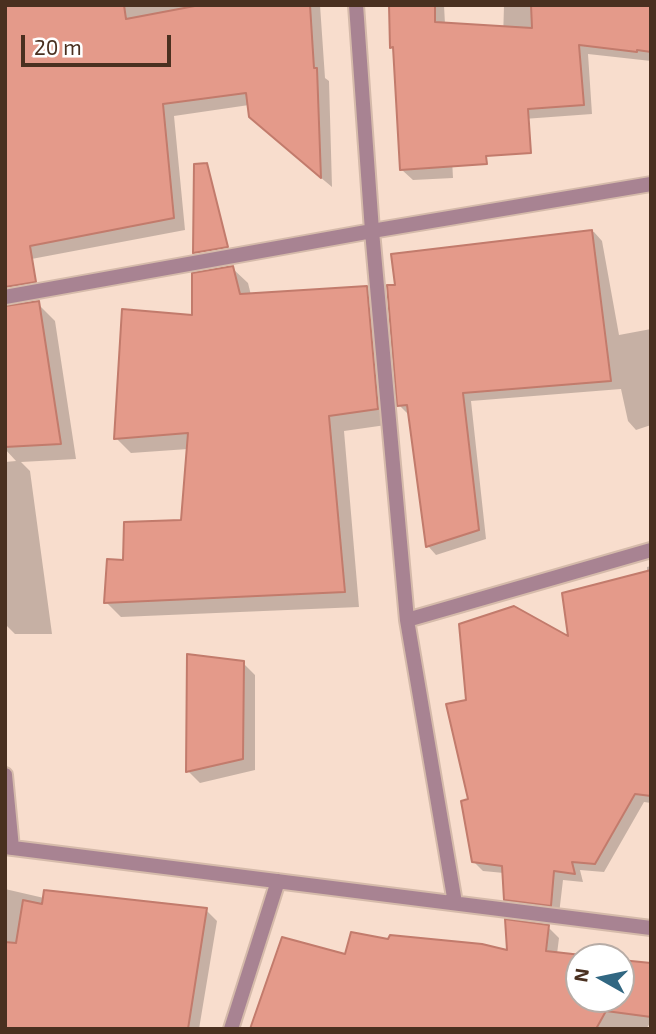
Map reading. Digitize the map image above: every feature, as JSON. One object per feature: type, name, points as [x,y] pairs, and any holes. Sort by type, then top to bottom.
[{"type":"street","points":[[356,5],[372,231],[407,620],[454,904]]},
{"type":"street","points":[[5,297],[651,184]]},
{"type":"street","points":[[407,620],[651,550]]},
{"type":"street","points":[[5,775],[9,848],[651,928]]},
{"type":"street","points":[[231,1029],[278,881]]},
{"type":"building","points":[[5,5],[124,5],[126,19],[200,5],[310,5],[314,68],[317,68],[321,178],[249,117],[246,93],[163,104],[174,218],[30,246],[36,282],[5,287]]},
{"type":"building","points":[[389,5],[435,5],[435,22],[532,28],[531,5],[651,5],[651,52],[579,45],[584,105],[528,109],[531,153],[486,156],[487,164],[400,170]]},
{"type":"building","points":[[207,163],[228,247],[193,253],[194,164]]},
{"type":"building","points":[[592,230],[611,381],[463,393],[479,530],[426,547],[407,405],[397,406],[387,285],[395,285],[391,254]]},
{"type":"building","points":[[233,266],[240,294],[367,286],[378,409],[329,416],[345,592],[104,603],[107,559],[123,560],[124,522],[181,520],[188,433],[114,439],[122,309],[192,315],[192,273]]},
{"type":"building","points":[[39,301],[61,444],[5,447],[5,306]]},
{"type":"building","points":[[651,570],[651,796],[635,794],[595,864],[572,862],[575,874],[554,871],[551,906],[504,900],[502,866],[472,862],[461,801],[468,799],[446,704],[466,700],[459,624],[514,606],[568,636],[562,593]]},
{"type":"building","points":[[187,654],[244,661],[243,759],[186,772]]},
{"type":"building","points":[[44,890],[207,908],[188,1029],[5,1029],[5,942],[16,943],[23,900],[42,904]]},
{"type":"building","points":[[505,919],[549,925],[546,951],[565,953],[565,1013],[605,1013],[596,1029],[250,1029],[282,937],[345,954],[351,932],[388,939],[390,935],[482,944],[507,950]]},
{"type":"building","points":[[635,961],[651,963],[651,1017],[621,1013],[635,1013]]}]
